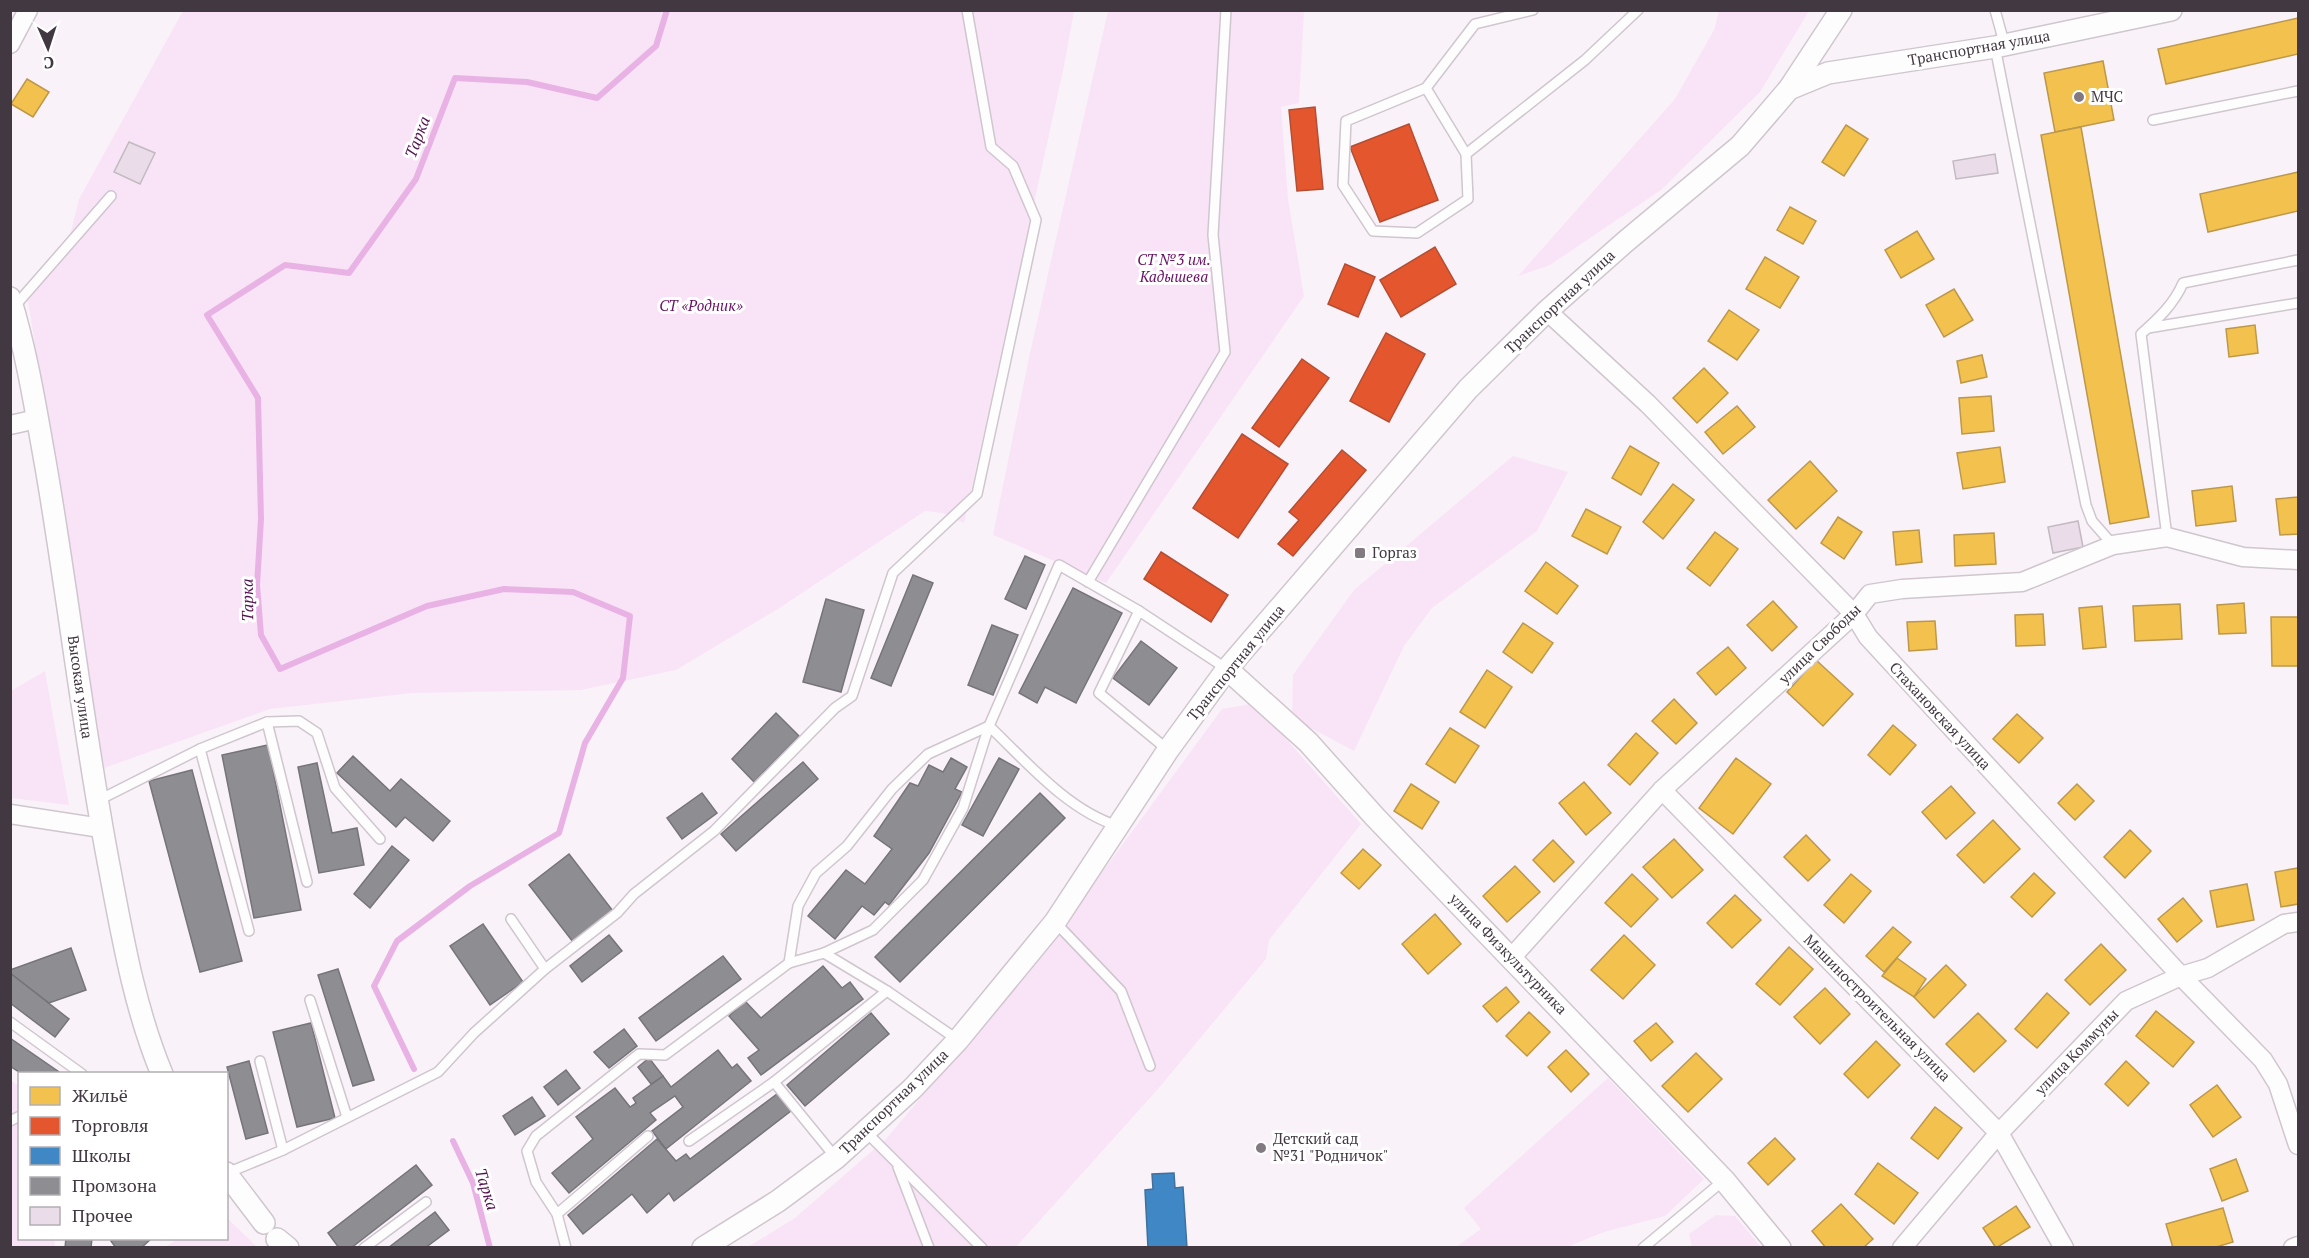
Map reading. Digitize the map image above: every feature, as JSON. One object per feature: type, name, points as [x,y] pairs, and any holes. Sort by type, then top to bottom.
[{"type":"street","points":[[10,44],[28,10]]},
{"type":"street","name":"Транспортная улица","points":[[703,1248],[778,1201],[836,1158],[912,1089],[958,1040],[1055,922],[1168,750],[1227,669],[1468,389],[1547,311],[1740,146],[1789,89],[1840,10]]},
{"type":"street","name":"Транспортная улица","points":[[1789,89],[1828,73],[2000,46],[2126,15],[2171,10]]},
{"type":"street","name":"Высокая улица","points":[[12,303],[37,419],[60,550],[102,828],[128,965],[151,1048],[161,1072]]},
{"type":"street","name":"Стахановская улица","points":[[1547,311],[1648,404],[1854,614],[1868,638],[2181,976],[2263,1060],[2278,1084],[2298,1145]]},
{"type":"street","points":[[10,425],[37,419]]},
{"type":"street","name":"улица Свободы","points":[[1512,957],[1662,790],[1854,614],[1870,594],[2022,582],[2113,545],[2167,537],[2243,557],[2298,560]]},
{"type":"street","name":"улица Физкультурника","points":[[1227,669],[1308,742],[1375,817],[1724,1180],[1780,1248]]},
{"type":"street","name":"Машиностроительная улица","points":[[1662,790],[2000,1133],[2064,1248]]},
{"type":"street","points":[[10,814],[102,828]]},
{"type":"street","name":"улица Коммуны","points":[[1902,1248],[2000,1133],[2126,1001],[2181,976],[2208,968],[2284,924],[2298,922]]},
{"type":"street","points":[[228,1174],[276,1236]]},
{"type":"street","points":[[2293,1248],[2298,1246]]},
{"type":"lane","points":[[228,1173],[283,1150],[438,1072],[474,1033],[545,969],[617,913],[634,894],[714,831],[836,708],[852,696],[893,573],[977,494],[1036,220],[1013,166],[991,147],[967,10]]},
{"type":"lane","points":[[1088,582],[1225,352],[1213,235],[1226,10]]},
{"type":"lane","points":[[1426,88],[1466,154],[1468,199],[1417,233],[1373,231],[1343,185],[1346,122],[1426,88],[1476,24],[1533,10]]},
{"type":"lane","points":[[1466,154],[1585,60],[1638,10]]},
{"type":"lane","points":[[1995,10],[2086,505],[2092,521],[2113,545]]},
{"type":"lane","points":[[2153,120],[2298,91]]},
{"type":"lane","points":[[12,303],[111,196]]},
{"type":"lane","points":[[2167,537],[2141,334],[2178,295],[2183,283],[2298,260]]},
{"type":"lane","points":[[2148,328],[2298,303]]},
{"type":"lane","points":[[566,1248],[557,1214],[536,1182],[527,1151],[536,1136],[639,1054],[665,1054],[789,963],[825,953],[873,930],[923,880],[963,808],[989,726],[1059,565],[1139,611],[1227,669]]},
{"type":"lane","points":[[1139,611],[1099,693],[1168,750]]},
{"type":"lane","points":[[98,801],[200,749],[267,722],[299,721],[317,733],[335,788],[380,839]]},
{"type":"lane","points":[[267,722],[307,882]]},
{"type":"lane","points":[[989,726],[1068,798],[1096,819],[1118,826]]},
{"type":"lane","points":[[789,963],[798,906],[816,873],[848,846],[892,789],[928,754],[989,726]]},
{"type":"lane","points":[[200,749],[249,931]]},
{"type":"lane","points":[[511,919],[545,969]]},
{"type":"lane","points":[[1055,922],[1121,991],[1149,1066]]},
{"type":"lane","points":[[825,953],[887,991],[958,1040]]},
{"type":"lane","points":[[689,1142],[774,1082],[887,991]]},
{"type":"lane","points":[[310,1000],[347,1117]]},
{"type":"lane","points":[[10,1022],[79,1072]]},
{"type":"lane","points":[[260,1061],[283,1150]]},
{"type":"lane","points":[[774,1082],[836,1158]]},
{"type":"lane","points":[[865,1131],[982,1248]]},
{"type":"lane","points":[[557,1214],[648,1136]]},
{"type":"lane","points":[[896,1162],[929,1248]]},
{"type":"lane","points":[[1643,1248],[1724,1180]]},
{"type":"lane","points":[[364,1248],[426,1202]]},
{"type":"green space","name":"СТ «Родник»","points":[[183,11],[1074,11],[964,523],[943,513],[925,511],[778,609],[676,670],[581,690],[412,693],[270,709],[104,768],[27,295],[67,248],[79,199]]},
{"type":"green space","name":"СТ №3 им. Кадышева","points":[[1108,11],[1304,11],[1299,103],[1281,107],[1288,199],[1304,296],[1106,583],[993,535],[1030,353]]},
{"type":"green space","points":[[1719,11],[1809,11],[1760,92],[1661,190],[1550,265],[1518,276],[1675,99],[1714,30]]},
{"type":"green space","points":[[1513,456],[1568,472],[1537,531],[1432,608],[1404,646],[1354,751],[1292,718],[1293,675],[1354,590]]},
{"type":"green space","points":[[45,671],[69,805],[11,798],[11,691]]},
{"type":"green space","points":[[1251,704],[1280,732],[1361,824],[1269,940],[1266,959],[1158,1089],[1016,1247],[746,1248],[795,1218],[887,1138],[1048,946],[1222,709]]},
{"type":"green space","points":[[1608,1078],[1704,1179],[1665,1216],[1604,1232],[1567,1247],[1456,1247],[1481,1229],[1464,1208]]},
{"type":"green space","points":[[10,1080],[18,1085],[18,1240],[54,1240],[55,1247],[11,1247]]},
{"type":"green space","points":[[1716,1215],[1735,1216],[1761,1247],[1692,1247],[1689,1234]]},
{"type":"green space","points":[[228,1219],[257,1247],[165,1247],[176,1240],[228,1240]]},
{"type":"building: Жильё","points":[[2298,18],[2298,54],[2166,84],[2158,49]]},
{"type":"building: Жильё","name":"МЧС","points":[[2103,61],[2114,120],[2055,132],[2044,73]]},
{"type":"building: Жильё","points":[[27,79],[49,92],[33,117],[11,104]]},
{"type":"building: Жильё","points":[[1846,125],[1868,139],[1844,176],[1822,162]]},
{"type":"building: Жильё","points":[[2081,127],[2149,517],[2110,524],[2041,135]]},
{"type":"building: Жильё","points":[[2298,172],[2298,211],[2208,232],[2200,194]]},
{"type":"building: Жильё","points":[[1790,207],[1816,221],[1803,244],[1777,230]]},
{"type":"building: Жильё","points":[[1917,231],[1934,259],[1901,278],[1885,250]]},
{"type":"building: Жильё","points":[[1765,257],[1799,277],[1780,308],[1746,289]]},
{"type":"building: Жильё","points":[[1954,289],[1973,320],[1944,337],[1926,305]]},
{"type":"building: Жильё","points":[[1729,310],[1759,330],[1737,360],[1708,341]]},
{"type":"building: Жильё","points":[[2255,325],[2258,353],[2229,357],[2226,329]]},
{"type":"building: Жильё","points":[[1982,355],[1987,377],[1961,383],[1957,361]]},
{"type":"building: Жильё","points":[[1704,368],[1728,393],[1697,423],[1673,398]]},
{"type":"building: Жильё","points":[[1991,396],[1994,431],[1962,434],[1959,398]]},
{"type":"building: Жильё","points":[[1737,406],[1755,427],[1723,454],[1705,432]]},
{"type":"building: Жильё","points":[[1630,446],[1659,463],[1641,495],[1612,478]]},
{"type":"building: Жильё","points":[[2000,447],[2005,482],[1963,489],[1957,453]]},
{"type":"building: Жильё","points":[[1810,461],[1837,491],[1796,529],[1768,500]]},
{"type":"building: Жильё","points":[[1673,484],[1694,500],[1663,539],[1643,522]]},
{"type":"building: Жильё","points":[[2232,486],[2236,521],[2196,526],[2192,491]]},
{"type":"building: Жильё","points":[[2298,497],[2298,534],[2280,535],[2276,499]]},
{"type":"building: Жильё","points":[[1586,509],[1621,527],[1607,554],[1572,536]]},
{"type":"building: Жильё","points":[[1838,517],[1862,532],[1844,559],[1821,543]]},
{"type":"building: Жильё","points":[[1919,530],[1922,562],[1896,565],[1893,532]]},
{"type":"building: Жильё","points":[[1715,532],[1738,549],[1710,586],[1687,568]]},
{"type":"building: Жильё","points":[[1994,533],[1996,564],[1955,566],[1954,535]]},
{"type":"building: Жильё","points":[[1546,562],[1578,586],[1557,614],[1525,591]]},
{"type":"building: Жильё","points":[[1773,601],[1797,627],[1772,651],[1747,625]]},
{"type":"building: Жильё","points":[[2244,603],[2246,633],[2219,634],[2217,605]]},
{"type":"building: Жильё","points":[[2180,604],[2182,639],[2135,641],[2133,606]]},
{"type":"building: Жильё","points":[[2102,606],[2106,647],[2083,649],[2079,608]]},
{"type":"building: Жильё","points":[[2043,614],[2045,645],[2016,646],[2015,615]]},
{"type":"building: Жильё","points":[[2271,617],[2298,617],[2298,666],[2272,666]]},
{"type":"building: Жильё","points":[[1935,621],[1937,649],[1909,651],[1907,622]]},
{"type":"building: Жильё","points":[[1523,623],[1553,643],[1532,673],[1503,652]]},
{"type":"building: Жильё","points":[[1728,647],[1746,668],[1716,695],[1697,673]]},
{"type":"building: Жильё","points":[[1816,660],[1853,694],[1823,726],[1787,692]]},
{"type":"building: Жильё","points":[[1487,670],[1512,687],[1485,728],[1460,712]]},
{"type":"building: Жильё","points":[[1674,699],[1697,723],[1676,744],[1652,721]]},
{"type":"building: Жильё","points":[[2017,714],[2043,738],[2019,763],[1993,739]]},
{"type":"building: Жильё","points":[[1893,725],[1916,745],[1890,775],[1868,755]]},
{"type":"building: Жильё","points":[[1450,728],[1479,746],[1455,783],[1426,764]]},
{"type":"building: Жильё","points":[[1636,733],[1658,753],[1630,785],[1608,765]]},
{"type":"building: Жильё","points":[[1736,758],[1771,784],[1733,834],[1699,808]]},
{"type":"building: Жильё","points":[[1584,782],[1611,813],[1586,835],[1559,803]]},
{"type":"building: Жильё","points":[[1411,784],[1439,802],[1422,829],[1394,811]]},
{"type":"building: Жильё","points":[[2077,784],[2094,801],[2075,820],[2058,803]]},
{"type":"building: Жильё","points":[[1951,786],[1975,813],[1946,839],[1922,812]]},
{"type":"building: Жильё","points":[[1993,820],[2020,849],[1984,883],[1957,855]]},
{"type":"building: Жильё","points":[[2130,830],[2151,851],[2125,878],[2104,857]]},
{"type":"building: Жильё","points":[[1806,835],[1830,860],[1808,881],[1784,857]]},
{"type":"building: Жильё","points":[[1674,839],[1703,870],[1672,898],[1643,867]]},
{"type":"building: Жильё","points":[[1553,840],[1574,862],[1554,882],[1533,860]]},
{"type":"building: Жильё","points":[[1363,849],[1381,865],[1359,889],[1341,873]]},
{"type":"building: Жильё","points":[[1515,866],[1540,892],[1507,922],[1483,896]]},
{"type":"building: Жильё","points":[[2298,868],[2298,904],[2281,907],[2275,872]]},
{"type":"building: Жильё","points":[[2034,873],[2055,893],[2032,917],[2011,897]]},
{"type":"building: Жильё","points":[[1632,874],[1658,899],[1631,927],[1605,903]]},
{"type":"building: Жильё","points":[[1851,874],[1871,891],[1844,923],[1824,905]]},
{"type":"building: Жильё","points":[[2247,884],[2254,920],[2217,927],[2210,891]]},
{"type":"building: Жильё","points":[[1735,895],[1761,920],[1732,948],[1707,923]]},
{"type":"building: Жильё","points":[[2183,898],[2202,921],[2177,942],[2158,919]]},
{"type":"building: Жильё","points":[[1435,914],[1461,944],[1428,974],[1402,944]]},
{"type":"building: Жильё","points":[[1893,927],[1911,942],[1884,972],[1866,956]]},
{"type":"building: Жильё","points":[[1624,935],[1655,965],[1623,999],[1591,970]]},
{"type":"building: Жильё","points":[[2101,944],[2126,970],[2090,1005],[2065,980]]},
{"type":"building: Жильё","points":[[1789,947],[1813,969],[1780,1005],[1756,984]]},
{"type":"building: Жильё","points":[[1897,958],[1926,979],[1914,997],[1882,976]]},
{"type":"building: Жильё","points":[[1946,965],[1966,985],[1934,1018],[1914,997]]},
{"type":"building: Жильё","points":[[1506,987],[1519,1002],[1497,1022],[1483,1006]]},
{"type":"building: Жильё","points":[[1825,988],[1850,1014],[1820,1044],[1794,1017]]},
{"type":"building: Жильё","points":[[2047,993],[2069,1013],[2037,1048],[2015,1029]]},
{"type":"building: Жильё","points":[[2156,1011],[2194,1042],[2173,1067],[2136,1036]]},
{"type":"building: Жильё","points":[[1529,1012],[1550,1032],[1527,1056],[1506,1036]]},
{"type":"building: Жильё","points":[[1978,1013],[2006,1041],[1974,1072],[1946,1044]]},
{"type":"building: Жильё","points":[[1656,1023],[1673,1042],[1651,1061],[1634,1041]]},
{"type":"building: Жильё","points":[[1876,1041],[1900,1065],[1868,1098],[1844,1074]]},
{"type":"building: Жильё","points":[[1566,1050],[1589,1074],[1571,1092],[1548,1067]]},
{"type":"building: Жильё","points":[[1696,1053],[1722,1079],[1688,1112],[1662,1086]]},
{"type":"building: Жильё","points":[[2126,1061],[2149,1083],[2128,1106],[2105,1084]]},
{"type":"building: Жильё","points":[[2217,1085],[2241,1117],[2213,1137],[2190,1105]]},
{"type":"building: Жильё","points":[[1935,1107],[1962,1128],[1938,1159],[1911,1138]]},
{"type":"building: Жильё","points":[[1775,1138],[1795,1159],[1768,1185],[1748,1163]]},
{"type":"building: Жильё","points":[[2236,1159],[2248,1191],[2222,1201],[2210,1169]]},
{"type":"building: Жильё","points":[[1878,1163],[1918,1193],[1894,1224],[1855,1194]]},
{"type":"building: Жильё","points":[[1841,1204],[1873,1239],[1863,1248],[1826,1248],[1812,1231]]},
{"type":"building: Жильё","points":[[2016,1206],[2030,1227],[1996,1248],[1983,1228]]},
{"type":"building: Жильё","points":[[2223,1208],[2233,1242],[2213,1248],[2173,1248],[2166,1224]]},
{"type":"building: Торговля","points":[[1315,107],[1323,189],[1297,191],[1289,110]]},
{"type":"building: Торговля","points":[[1409,124],[1438,200],[1380,222],[1350,147]]},
{"type":"building: Торговля","points":[[1435,247],[1456,284],[1401,317],[1380,280]]},
{"type":"building: Торговля","points":[[1345,264],[1375,277],[1358,317],[1328,304]]},
{"type":"building: Торговля","points":[[1386,333],[1425,354],[1389,422],[1350,401]]},
{"type":"building: Торговля","points":[[1302,359],[1329,378],[1279,447],[1252,428]]},
{"type":"building: Торговля","points":[[1242,434],[1288,464],[1238,538],[1193,508]]},
{"type":"building: Торговля","points":[[1342,450],[1366,470],[1293,556],[1278,544],[1299,520],[1289,512]]},
{"type":"building: Торговля","points":[[1161,552],[1228,595],[1211,622],[1144,579]]},
{"type":"building: Школы","points":[[1174,1173],[1175,1188],[1183,1187],[1187,1248],[1148,1248],[1145,1190],[1153,1189],[1152,1174]]},
{"type":"building: Промзона","points":[[1025,556],[1045,565],[1026,609],[1005,599]]},
{"type":"building: Промзона","points":[[913,575],[933,583],[891,686],[871,678]]},
{"type":"building: Промзона","points":[[1073,588],[1122,613],[1076,703],[1045,687],[1037,703],[1019,693]]},
{"type":"building: Промзона","points":[[826,599],[864,610],[841,692],[803,682]]},
{"type":"building: Промзона","points":[[992,625],[1018,635],[993,695],[968,685]]},
{"type":"building: Промзона","points":[[1141,641],[1177,668],[1149,705],[1113,678]]},
{"type":"building: Промзона","points":[[776,713],[799,736],[754,782],[732,759]]},
{"type":"building: Промзона","points":[[268,745],[301,910],[254,918],[222,755]]},
{"type":"building: Промзона","points":[[353,756],[390,791],[401,779],[450,821],[433,841],[405,817],[396,827],[337,773]]},
{"type":"building: Промзона","points":[[951,758],[967,767],[955,789],[962,792],[929,853],[889,905],[885,902],[874,915],[862,906],[835,939],[808,916],[846,870],[865,884],[892,849],[874,836],[910,783],[918,786],[929,765],[943,772]]},
{"type":"building: Промзона","points":[[999,758],[1019,769],[983,836],[962,825]]},
{"type":"building: Промзона","points":[[803,762],[818,779],[736,851],[721,834]]},
{"type":"building: Промзона","points":[[317,763],[332,833],[357,828],[364,865],[319,873],[298,767]]},
{"type":"building: Промзона","points":[[192,770],[242,961],[200,972],[149,781]]},
{"type":"building: Промзона","points":[[702,793],[717,813],[682,839],[667,818]]},
{"type":"building: Промзона","points":[[1040,793],[1065,818],[900,982],[875,957]]},
{"type":"building: Промзона","points":[[392,846],[409,860],[370,908],[354,894]]},
{"type":"building: Промзона","points":[[569,854],[613,911],[573,942],[529,885]]},
{"type":"building: Промзона","points":[[483,924],[523,982],[490,1005],[450,946]]},
{"type":"building: Промзона","points":[[609,935],[622,951],[582,982],[570,966]]},
{"type":"building: Промзона","points":[[71,948],[86,990],[49,1003],[10,973],[10,970]]},
{"type":"building: Промзона","points":[[723,956],[741,979],[656,1041],[639,1018]]},
{"type":"building: Промзона","points":[[823,966],[842,988],[850,982],[863,999],[761,1075],[748,1058],[759,1050],[729,1016],[745,1001],[761,1018]]},
{"type":"building: Промзона","points":[[338,969],[374,1080],[353,1086],[318,975]]},
{"type":"building: Промзона","points":[[10,973],[69,1019],[55,1037],[10,1003]]},
{"type":"building: Промзона","points":[[871,1013],[889,1034],[805,1106],[787,1085]]},
{"type":"building: Промзона","points":[[311,1023],[335,1118],[297,1127],[273,1032]]},
{"type":"building: Промзона","points":[[624,1029],[637,1046],[609,1068],[594,1052]]},
{"type":"building: Промзона","points":[[10,1038],[59,1072],[19,1072],[10,1066]]},
{"type":"building: Промзона","points":[[718,1050],[732,1068],[737,1064],[751,1081],[666,1149],[652,1131],[683,1107],[675,1096],[650,1113],[656,1120],[569,1193],[552,1173],[593,1139],[576,1117],[615,1088],[630,1107],[636,1103],[633,1098],[663,1076],[671,1087]]},
{"type":"building: Промзона","points":[[649,1058],[663,1076],[651,1084],[638,1067]]},
{"type":"building: Промзона","points":[[249,1061],[268,1133],[246,1139],[227,1067]]},
{"type":"building: Промзона","points":[[566,1070],[580,1088],[558,1105],[544,1087]]},
{"type":"building: Промзона","points":[[777,1094],[791,1111],[674,1201],[669,1193],[647,1213],[632,1194],[583,1234],[568,1215],[657,1139],[676,1161],[686,1154],[690,1159]]},
{"type":"building: Промзона","points":[[532,1097],[545,1116],[515,1135],[503,1116]]},
{"type":"building: Промзона","points":[[416,1165],[432,1185],[351,1248],[339,1248],[328,1233]]},
{"type":"building: Промзона","points":[[435,1212],[449,1230],[425,1248],[388,1248]]},
{"type":"building: Промзона","points":[[66,1240],[92,1240],[91,1248],[65,1248]]},
{"type":"building: Промзона","points":[[150,1240],[141,1248],[116,1248],[111,1241]]},
{"type":"building: Прочее","points":[[129,142],[155,153],[140,184],[114,172]]},
{"type":"building: Прочее","points":[[1995,154],[1998,173],[1956,179],[1953,161]]},
{"type":"building: Прочее","points":[[2078,521],[2083,547],[2053,553],[2048,527]]},
{"type":"waterway","name":"Тарка","points":[[414,1069],[374,986],[397,941],[470,886],[559,833],[585,743],[623,678],[630,616],[573,592],[504,589],[427,606],[280,669],[261,635],[257,585],[261,519],[258,398],[207,315],[285,265],[349,273],[416,179],[455,78],[527,82],[597,98],[656,46],[667,10]]},
{"type":"waterway","name":"Тарка","points":[[453,1141],[473,1183],[490,1248]]},
{"type":"place","name":"МЧС","points":[[2079,97]]},
{"type":"place","name":"Горгаз","points":[[1360,553]]},
{"type":"place","name":"Детский сад №31 \"Родничок\"","points":[[1261,1148]]}]
